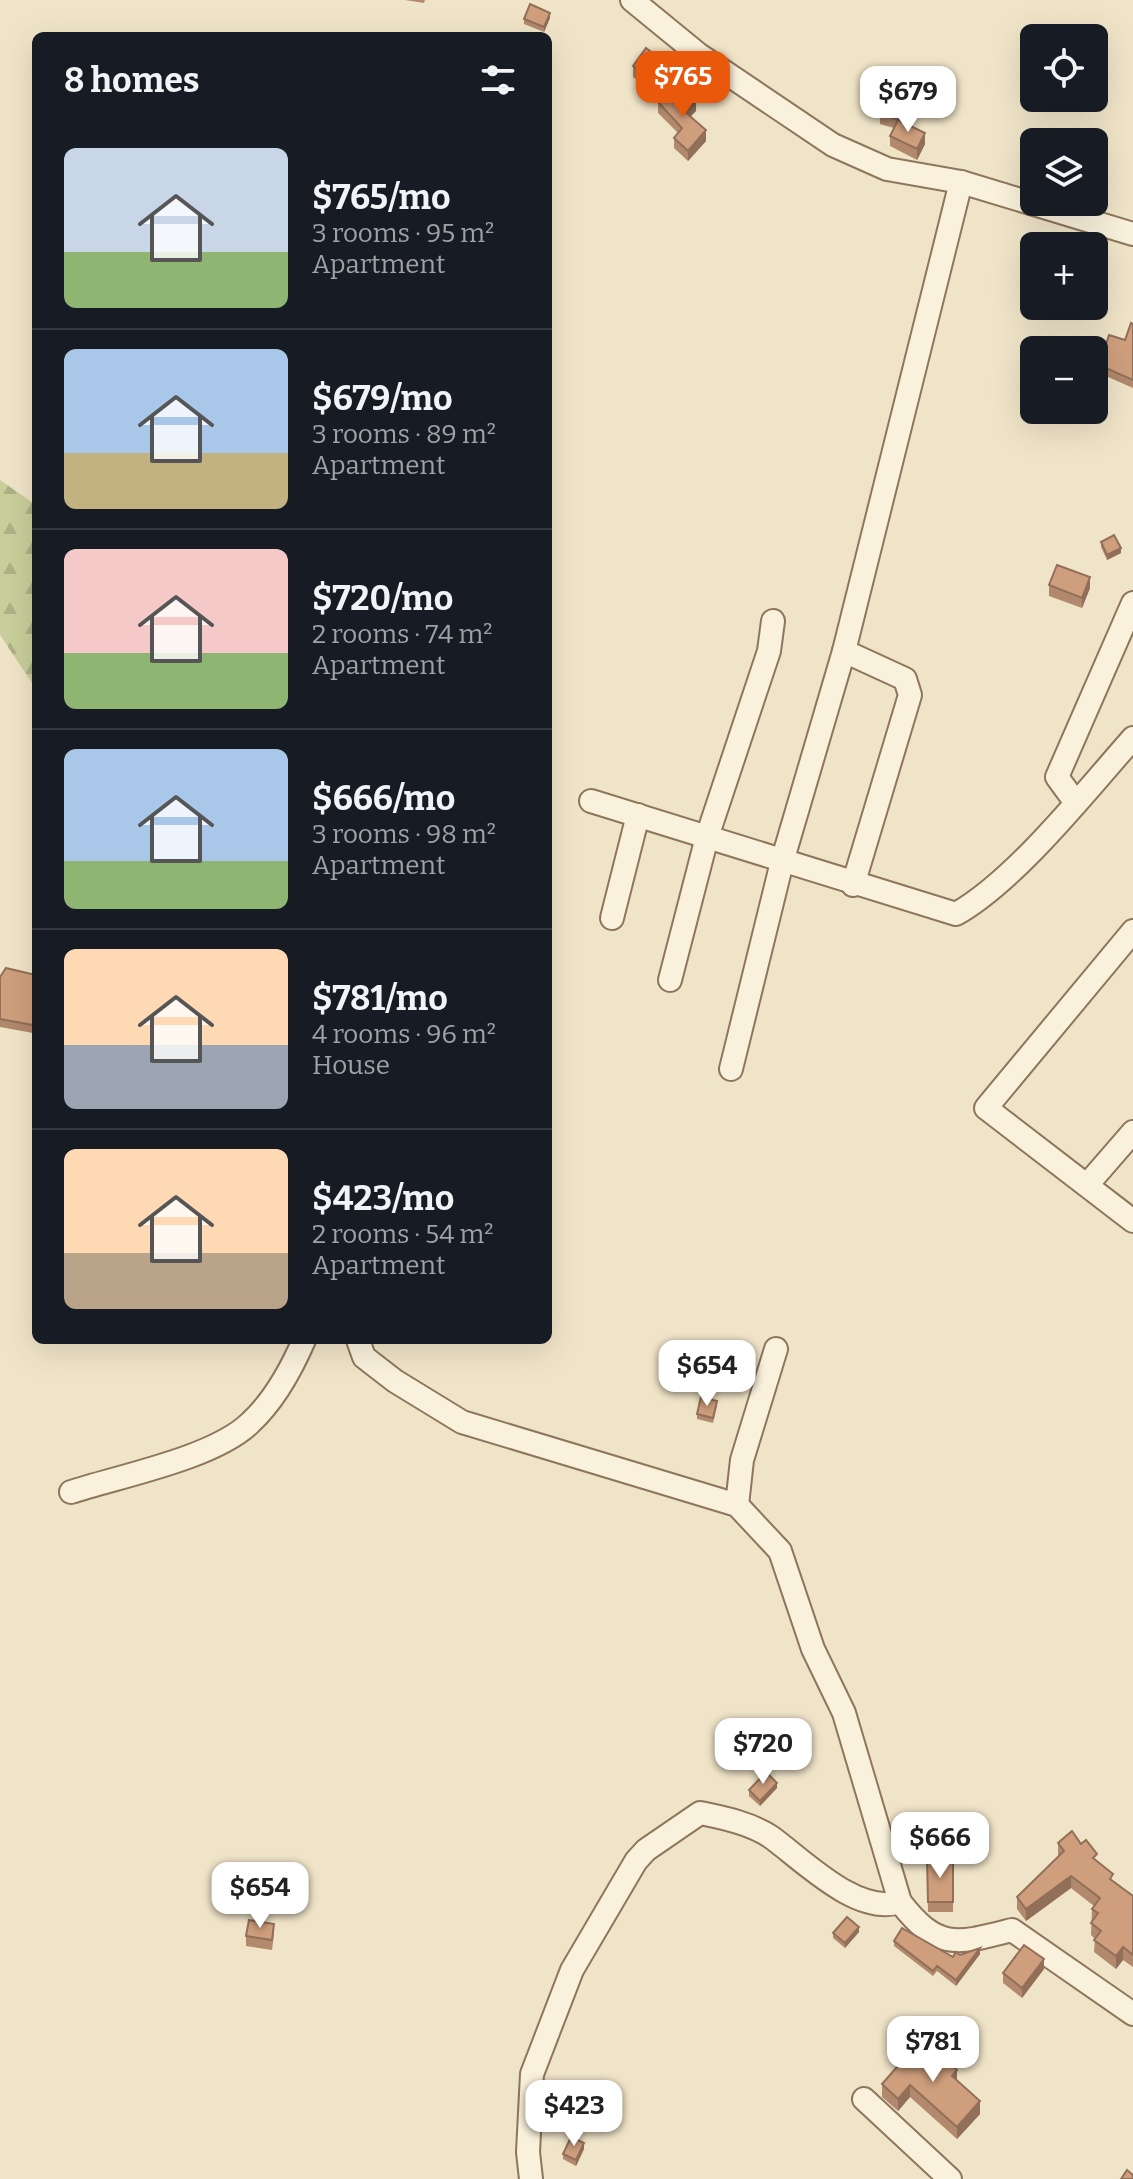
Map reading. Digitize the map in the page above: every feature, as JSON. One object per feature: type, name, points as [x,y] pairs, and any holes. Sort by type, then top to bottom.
[{"type":"street","points":[[632,0],[698,54],[833,145],[887,169],[961,182],[1133,234]]},
{"type":"street","points":[[731,1069],[782,862],[844,651],[961,182]]},
{"type":"street","points":[[1076,803],[1057,777],[1133,603]]},
{"type":"street","points":[[670,980],[707,837],[769,651],[773,621]]},
{"type":"street","points":[[844,651],[905,679],[910,695],[853,885]]},
{"type":"street","points":[[591,801],[853,885],[956,914],[981,900],[1076,803],[1133,738]]},
{"type":"street","points":[[612,918],[638,815]]},
{"type":"street","points":[[1133,931],[986,1108],[1133,1221]]},
{"type":"street","points":[[1087,1185],[1133,1132]]},
{"type":"street","points":[[71,1492],[212,1448],[249,1424],[288,1377],[302,1344]]},
{"type":"street","points":[[359,1344],[364,1357],[384,1373],[462,1422],[737,1505],[780,1551],[813,1649],[844,1713],[900,1902],[918,1925],[950,1942],[1012,1930],[1133,2014]]},
{"type":"street","points":[[737,1505],[742,1460],[776,1349]]},
{"type":"street","points":[[531,2179],[528,2152],[532,2074],[572,1970],[646,1850],[700,1813],[732,1820],[769,1836],[820,1877],[863,1898],[889,1906],[900,1902]]},
{"type":"street","points":[[864,2099],[950,2179]]},
{"type":"green space","points":[[0,480],[32,502],[32,683],[0,635]]},
{"type":"building","points":[[530,4],[550,13],[544,27],[524,19]]},
{"type":"building","points":[[646,48],[662,60],[649,78],[633,66]]},
{"type":"building","points":[[685,89],[696,101],[685,112],[706,130],[688,151],[674,138],[682,128],[658,102],[666,94],[673,101]]},
{"type":"building","points":[[887,94],[905,101],[898,120],[880,113]]},
{"type":"building","points":[[898,120],[925,133],[917,149],[890,136]]},
{"type":"building","points":[[1131,323],[1133,380],[1108,369],[1109,335],[1125,340]]},
{"type":"building","points":[[1114,535],[1121,548],[1107,555],[1101,542]]},
{"type":"building","points":[[1057,565],[1090,577],[1082,598],[1049,585]]},
{"type":"building","points":[[6,968],[32,974],[32,1025],[0,1019],[0,977]]},
{"type":"building","points":[[701,1397],[717,1401],[713,1418],[697,1414]]},
{"type":"building","points":[[766,1772],[777,1783],[760,1801],[749,1790]]},
{"type":"building","points":[[1072,1831],[1081,1844],[1086,1840],[1097,1854],[1093,1858],[1113,1874],[1110,1879],[1133,1896],[1133,1955],[1123,1947],[1116,1956],[1094,1940],[1101,1931],[1091,1923],[1098,1913],[1092,1909],[1100,1898],[1071,1876],[1026,1909],[1017,1897],[1064,1851],[1058,1843]]},
{"type":"building","points":[[927,1858],[953,1858],[953,1902],[928,1902]]},
{"type":"building","points":[[847,1917],[859,1927],[845,1943],[833,1933]]},
{"type":"building","points":[[249,1920],[274,1924],[272,1940],[246,1936]]},
{"type":"building","points":[[902,1928],[953,1957],[956,1952],[960,1955],[980,1948],[956,1980],[937,1966],[933,1971],[894,1941]]},
{"type":"building","points":[[1024,1945],[1044,1959],[1022,1988],[1003,1973]]},
{"type":"building","points":[[919,2042],[957,2070],[952,2076],[980,2101],[957,2127],[910,2085],[898,2099],[882,2084]]},
{"type":"building","points":[[571,2137],[584,2143],[576,2160],[563,2154]]},
{"type":"building","points":[[1127,2170],[1133,2179],[1121,2179]]}]
